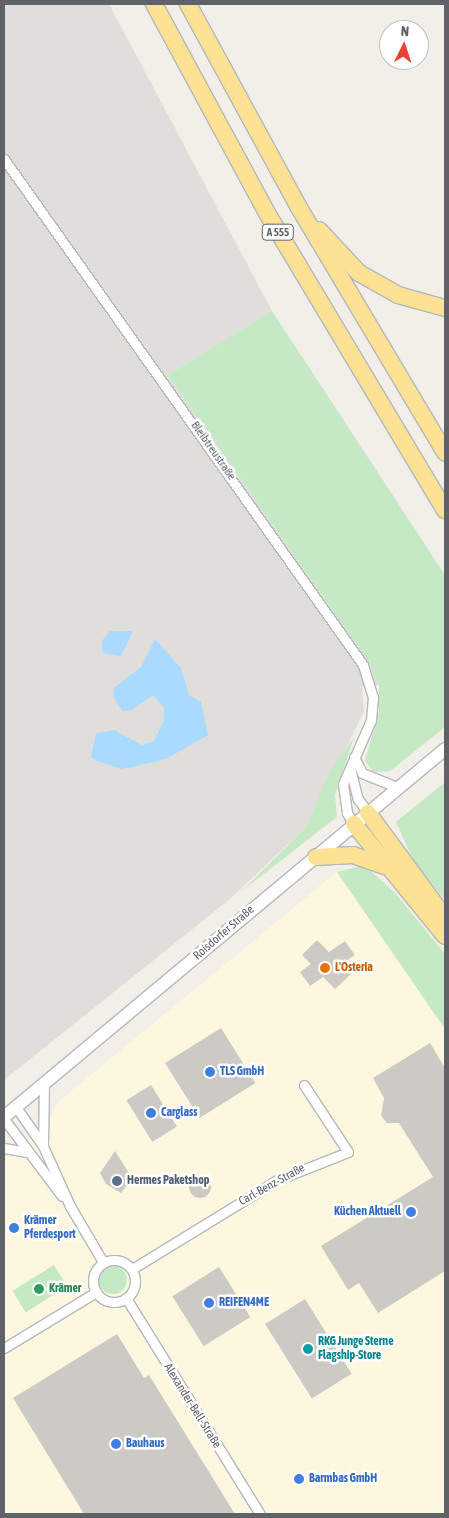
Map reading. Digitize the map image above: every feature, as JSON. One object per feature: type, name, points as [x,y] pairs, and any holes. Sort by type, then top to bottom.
[{"type":"highway","name":"A 555","points":[[154,4],[267,213],[445,510]]},
{"type":"highway","name":"A 555","points":[[188,4],[298,206],[445,453]]},
{"type":"highway","points":[[298,206],[359,273],[398,295],[445,308]]},
{"type":"highway","points":[[368,813],[445,918]]},
{"type":"highway","points":[[354,824],[445,936]]},
{"type":"highway","points":[[316,857],[353,855],[388,867]]},
{"type":"main road","name":"Roisdorfer Straße","points":[[4,1118],[397,787],[445,749]]},
{"type":"street","name":"Bleibtreustraße","points":[[4,159],[363,664],[373,697],[371,720],[342,784],[343,800],[354,824]]},
{"type":"street","points":[[354,757],[362,773],[371,780],[397,787]]},
{"type":"street","points":[[350,768],[358,799],[368,813]]},
{"type":"street","points":[[43,1146],[40,1126],[44,1085]]},
{"type":"street","name":"Carl-Benz-Straße","points":[[132,1269],[277,1180],[348,1152],[304,1085]]},
{"type":"street","points":[[16,1107],[43,1146],[70,1206],[103,1262]]},
{"type":"street","points":[[4,1118],[27,1152],[70,1206]]},
{"type":"street","points":[[4,1148],[27,1152]]},
{"type":"street","points":[[119,1260],[132,1269],[134,1285],[126,1298],[110,1301],[96,1292],[93,1276],[103,1262],[119,1260]]},
{"type":"street","points":[[4,1348],[96,1292]]},
{"type":"street","name":"Alexander-Bell-Straße","points":[[126,1298],[260,1514]]},
{"type":"shaded area","points":[[4,4],[109,4],[272,311],[168,375],[368,661],[379,685],[362,687],[364,712],[306,827],[230,899],[4,1080]]},
{"type":"shaded area","points":[[337,872],[445,1029],[445,1514],[4,1514],[4,1158],[51,1117],[58,1102]]},
{"type":"green space","points":[[272,311],[445,575],[445,727],[390,771],[374,772],[365,761],[379,712],[379,685],[368,661],[168,375]]},
{"type":"green space","points":[[354,737],[335,795],[337,817],[243,890],[306,827],[330,772]]},
{"type":"green space","points":[[445,782],[445,900],[414,862],[396,822]]},
{"type":"green space","points":[[364,865],[395,893],[445,954],[445,1029],[337,872]]},
{"type":"green space","name":"Krämer","points":[[54,1265],[67,1286],[26,1312],[12,1291]]},
{"type":"green space","points":[[113,1266],[123,1270],[127,1280],[123,1290],[113,1294],[103,1290],[99,1280],[103,1270]]},
{"type":"water","points":[[110,631],[133,631],[121,656],[103,653],[102,641]]},
{"type":"water","points":[[155,639],[181,668],[189,695],[201,702],[208,735],[166,759],[137,766],[122,769],[97,761],[91,757],[96,733],[114,730],[142,745],[154,741],[164,720],[164,708],[153,695],[132,710],[122,711],[113,696],[114,688],[141,667]]},
{"type":"building","name":"L'Osteria","points":[[317,940],[329,952],[345,941],[355,955],[342,964],[351,974],[335,989],[323,977],[310,986],[300,972],[311,964],[302,955]]},
{"type":"building","name":"TLS GmbH","points":[[221,1028],[255,1083],[199,1118],[165,1063]]},
{"type":"building","name":"Küchen Aktuell","points":[[430,1043],[445,1068],[445,1271],[378,1313],[359,1283],[348,1290],[321,1246],[433,1177],[399,1123],[387,1123],[381,1116],[384,1098],[373,1078]]},
{"type":"building","name":"Carglass","points":[[151,1085],[177,1127],[152,1142],[126,1100]]},
{"type":"building","points":[[115,1151],[132,1178],[121,1193],[106,1184],[100,1173]]},
{"type":"building","points":[[200,1176],[208,1179],[211,1187],[208,1195],[200,1198],[192,1195],[189,1187],[192,1179]]},
{"type":"building","name":"REIFEN4ME","points":[[219,1267],[250,1317],[204,1346],[172,1296]]},
{"type":"building","name":"RKG Junge Sterne Flagship-Store","points":[[305,1299],[352,1374],[312,1399],[265,1324]]},
{"type":"building","name":"Bauhaus","points":[[117,1334],[144,1378],[149,1375],[235,1514],[84,1514],[13,1398]]},
{"type":"place","name":"L'Osteria","points":[[325,968]]},
{"type":"place","name":"TLS GmbH","points":[[210,1072]]},
{"type":"place","name":"Carglass","points":[[151,1113]]},
{"type":"place","name":"Hermes Paketshop","points":[[117,1181]]},
{"type":"place","name":"Küchen Aktuell","points":[[411,1212]]},
{"type":"place","name":"Krämer Pferdesport","points":[[14,1228]]},
{"type":"place","name":"Krämer","points":[[39,1289]]},
{"type":"place","name":"REIFEN4ME","points":[[209,1303]]},
{"type":"place","name":"RKG Junge Sterne Flagship-Store","points":[[308,1349]]},
{"type":"place","name":"Bauhaus","points":[[116,1444]]},
{"type":"place","name":"Barmbas GmbH","points":[[299,1479]]}]
